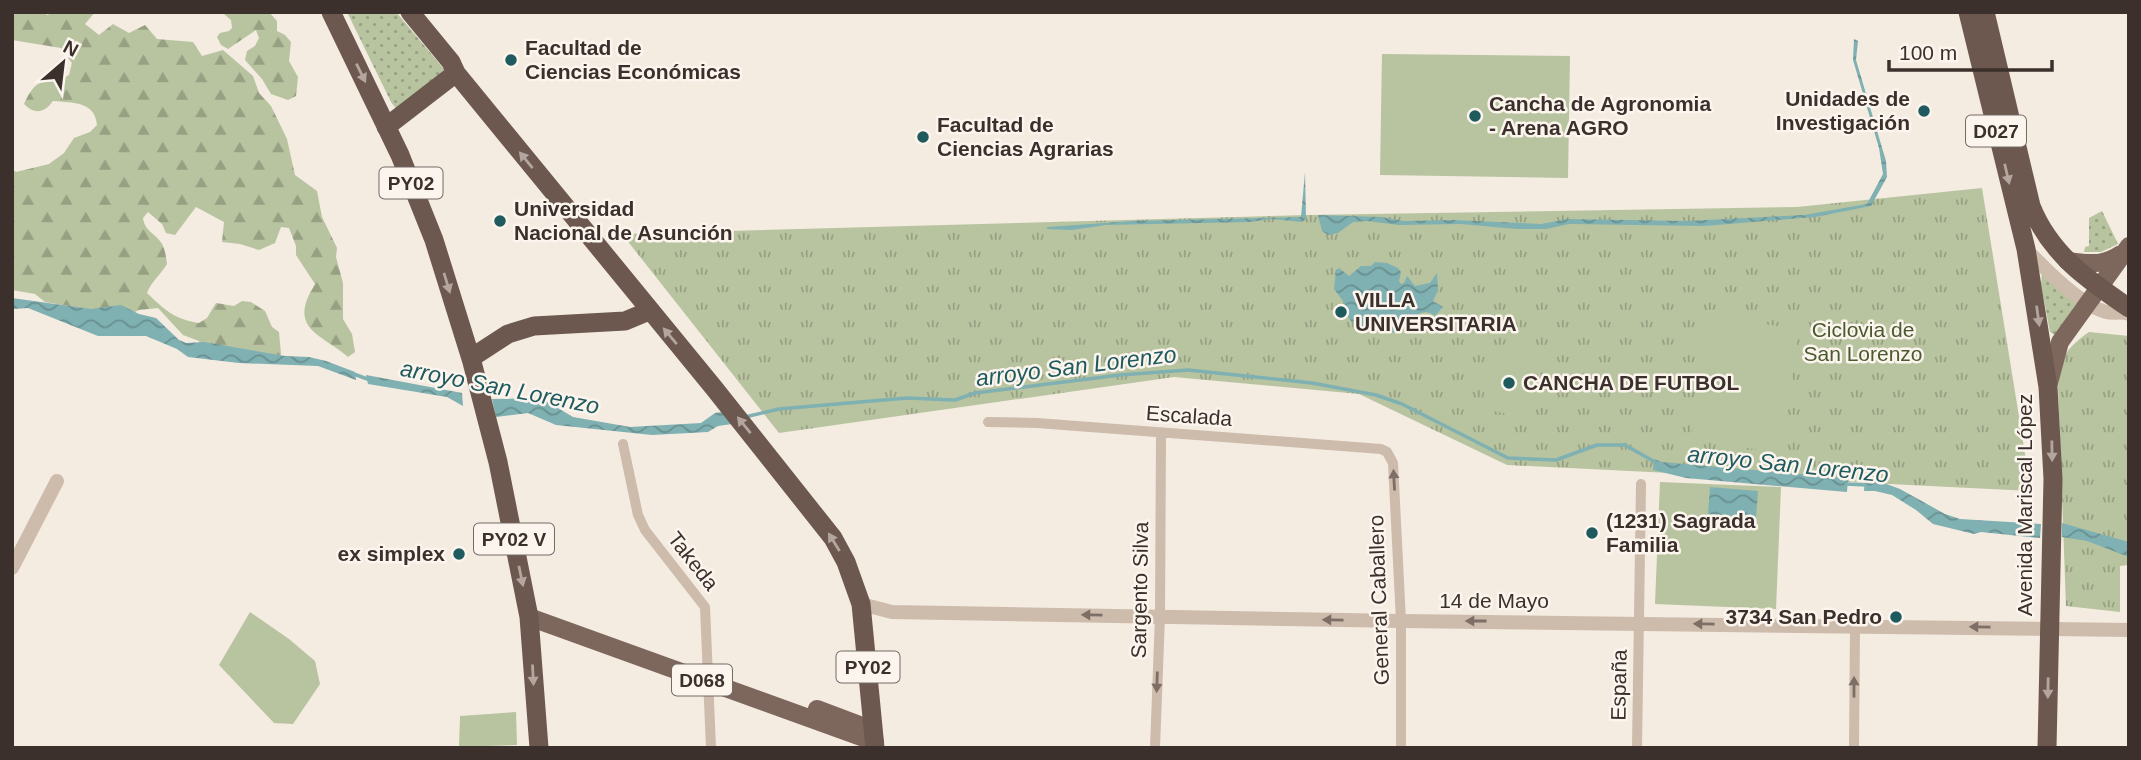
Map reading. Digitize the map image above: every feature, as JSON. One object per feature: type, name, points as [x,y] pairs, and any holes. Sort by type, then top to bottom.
[{"type":"highway","name":"PY02","points":[[331,12],[386,127],[434,240],[471,360]]},
{"type":"highway","name":"PY02","points":[[410,12],[451,62],[456,73],[833,538],[846,562],[861,604],[874,740]]},
{"type":"highway","name":"Avenida Mariscal López","points":[[1968,12],[2026,249],[2048,387],[2052,435],[2048,628]]},
{"type":"highway","name":"D027","points":[[1985,12],[2031,206],[2039,226],[2094,295],[2129,308]]},
{"type":"highway","points":[[386,127],[456,73]]},
{"type":"highway","points":[[471,360],[508,334],[534,327],[625,321],[649,311]]},
{"type":"highway","name":"PY02 V","points":[[471,360],[498,461],[530,617],[539,748]]},
{"type":"highway","name":"D027","points":[[2047,748],[2048,628]]},
{"type":"main road","points":[[2067,261],[2098,264],[2112,261],[2128,248]]},
{"type":"main road","points":[[2048,387],[2060,342],[2128,248]]},
{"type":"main road","name":"D068","points":[[530,617],[709,676],[874,740]]},
{"type":"street","points":[[2026,249],[2063,285],[2094,295],[2106,312],[2129,314]]},
{"type":"street","name":"Escalada","points":[[988,422],[1381,449],[1387,452]]},
{"type":"street","name":"Sargento Silva","points":[[1155,748],[1160,616],[1161,434]]},
{"type":"street","name":"Takeda","points":[[623,444],[638,515],[645,530],[705,607],[711,748]]},
{"type":"street","name":"General Caballero","points":[[1387,452],[1393,463],[1401,621],[1401,748]]},
{"type":"street","points":[[12,568],[57,481]]},
{"type":"street","name":"España","points":[[1637,748],[1641,484]]},
{"type":"street","name":"14 de Mayo","points":[[861,604],[892,612],[2129,630]]},
{"type":"street","points":[[1854,626],[1854,748]]},
{"type":"green space","points":[[12,12],[43,12],[47,15],[56,12],[95,12],[85,24],[99,35],[113,24],[129,33],[145,25],[157,39],[193,42],[202,56],[223,50],[253,76],[259,93],[271,106],[287,139],[295,175],[317,191],[322,217],[337,248],[336,257],[343,283],[343,319],[352,334],[355,352],[348,357],[318,335],[306,321],[304,311],[315,284],[296,255],[296,246],[289,228],[281,227],[275,243],[259,250],[222,242],[224,222],[196,207],[175,235],[166,233],[162,224],[148,212],[143,218],[147,229],[163,246],[167,264],[147,293],[170,313],[199,323],[207,318],[216,303],[234,306],[242,301],[251,302],[265,311],[272,327],[279,332],[279,358],[203,354],[199,341],[183,335],[158,308],[139,310],[127,316],[45,302],[35,294],[12,290],[12,169],[16,172],[49,164],[64,153],[74,138],[90,132],[97,125],[92,111],[82,105],[53,101],[46,108],[36,111],[24,104],[39,83],[69,75],[72,63],[61,48],[12,40]]},
{"type":"green space","points":[[225,12],[269,12],[277,21],[277,31],[291,42],[289,61],[298,77],[296,96],[288,100],[271,94],[245,60],[247,51],[255,46],[259,38],[256,30],[228,49],[221,45],[217,37],[232,28],[231,20]]},
{"type":"green space","points":[[347,12],[396,12],[449,75],[398,111],[391,102]]},
{"type":"green space","name":"Cancha de Agronomia - Arena AGRO","points":[[1382,54],[1570,56],[1568,178],[1380,175]]},
{"type":"green space","name":"Ciclovia de San Lorenzo","points":[[1982,188],[2031,491],[1507,465],[1359,394],[1174,377],[779,433],[622,234],[1307,215],[1797,207]]},
{"type":"green space","points":[[2102,211],[2118,244],[2101,252],[2084,252],[2085,247],[2089,246],[2089,218]]},
{"type":"green space","points":[[2042,274],[2078,301],[2055,335],[2050,332],[2041,284]]},
{"type":"green space","points":[[1707,316],[1799,329],[1782,453],[1691,440]]},
{"type":"green space","points":[[2089,332],[2129,336],[2129,565],[2120,566],[2120,612],[2066,606],[2058,387],[2065,355]]},
{"type":"green space","name":"CANCHA DE FUTBOL","points":[[1493,348],[1538,357],[1526,417],[1481,409]]},
{"type":"green space","points":[[1660,482],[1781,487],[1776,609],[1655,604]]},
{"type":"green space","points":[[250,612],[315,661],[320,684],[293,724],[274,723],[219,665]]},
{"type":"green space","points":[[516,712],[517,745],[459,747],[460,716]]},
{"type":"water","points":[[1854,39],[1858,41],[1856,60],[1886,161],[1887,177],[1871,206],[1815,217],[1704,226],[1569,224],[1546,229],[1517,229],[1460,224],[1399,225],[1367,221],[1353,222],[1338,233],[1328,235],[1322,231],[1318,215],[1381,217],[1404,221],[1541,224],[1568,219],[1687,221],[1804,215],[1867,204],[1883,174],[1879,148],[1853,60]]},
{"type":"water","points":[[1305,172],[1306,219],[1302,222],[1272,219],[1249,222],[1106,225],[1072,230],[1046,229],[1132,221],[1301,217]]},
{"type":"water","points":[[1375,262],[1398,268],[1401,272],[1401,284],[1407,276],[1415,286],[1430,283],[1437,273],[1438,290],[1433,301],[1443,307],[1435,316],[1426,312],[1403,320],[1403,325],[1395,333],[1372,322],[1360,328],[1355,326],[1344,312],[1343,301],[1334,289],[1336,271],[1339,268],[1349,276],[1361,266],[1371,266]]},
{"type":"water","points":[[12,298],[91,309],[121,305],[139,314],[156,318],[179,340],[186,343],[204,342],[285,356],[309,357],[355,372],[356,380],[318,366],[239,363],[188,357],[177,349],[146,336],[98,336],[28,308],[12,309]]},
{"type":"water","points":[[366,375],[462,393],[463,406],[447,397],[368,384]]},
{"type":"water","points":[[541,398],[573,417],[630,427],[701,423],[715,413],[722,412],[732,424],[718,426],[708,432],[652,435],[556,425],[528,413],[496,417],[492,399]]},
{"type":"water","points":[[1654,459],[1662,462],[1848,478],[1847,492],[1686,478],[1653,470]]},
{"type":"water","points":[[1865,476],[1900,489],[1945,514],[1960,519],[2041,524],[2040,538],[1981,532],[1974,534],[1933,524],[1892,495],[1864,491]]},
{"type":"water","points":[[1710,487],[1758,491],[1756,518],[1708,514]]},
{"type":"water","points":[[2062,523],[2129,542],[2129,557],[2087,541],[2062,537]]},
{"type":"waterway","name":"arroyo San Lorenzo","points":[[745,417],[779,409],[907,398],[955,400],[975,393],[1120,375],[1188,370],[1312,383],[1376,395],[1402,404],[1508,458],[1556,460],[1597,445],[1625,445],[1655,462]]},
{"type":"waterway","name":"arroyo San Lorenzo","points":[[351,373],[370,380]]},
{"type":"waterway","name":"arroyo San Lorenzo","points":[[1846,484],[1866,485]]},
{"type":"place","name":"Facultad de Ciencias Económicas","points":[[511,60]]},
{"type":"place","name":"Unidades de Investigación","points":[[1924,111]]},
{"type":"place","name":"Cancha de Agronomia - Arena AGRO","points":[[1475,116]]},
{"type":"place","name":"Facultad de Ciencias Agrarias","points":[[923,137]]},
{"type":"place","name":"Universidad Nacional de Asunción","points":[[500,221]]},
{"type":"place","name":"VILLA UNIVERSITARIA","points":[[1341,312]]},
{"type":"place","name":"CANCHA DE FUTBOL","points":[[1509,383]]},
{"type":"place","name":"(1231) Sagrada Familia","points":[[1592,533]]},
{"type":"place","name":"ex simplex","points":[[459,554]]},
{"type":"place","name":"3734 San Pedro","points":[[1896,617]]}]
